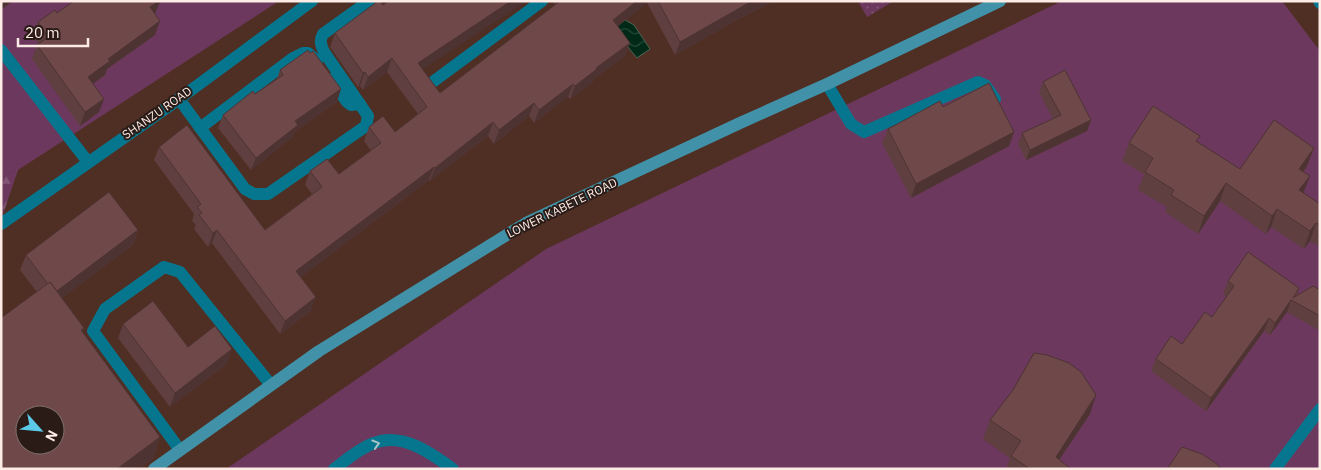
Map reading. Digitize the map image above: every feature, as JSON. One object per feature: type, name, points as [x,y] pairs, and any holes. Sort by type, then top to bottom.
[{"type":"main road","name":"LOWER KABETE ROAD","points":[[154,469],[319,351],[526,224],[1000,1]]},
{"type":"street","name":"SHANZU ROAD","points":[[1,224],[178,99],[312,1]]},
{"type":"street","points":[[178,99],[245,189],[254,194],[268,194],[366,126],[368,116],[324,52],[320,39],[323,34],[369,1]]},
{"type":"street","points":[[434,81],[542,1]]},
{"type":"street","points":[[1,50],[88,162]]},
{"type":"street","points":[[200,128],[293,58],[303,53],[313,56],[347,102],[352,105],[360,104]]},
{"type":"street","points":[[827,84],[851,124],[864,132],[978,82],[985,85],[991,92],[1000,108]]},
{"type":"street","points":[[180,450],[93,331],[105,309],[164,267],[180,272],[271,385]]},
{"type":"street","points":[[1275,469],[1320,410]]},
{"type":"street","points":[[334,469],[374,442],[393,440],[410,443],[453,469]]},
{"type":"green space","points":[[1,1],[279,1],[18,170],[1,178]]},
{"type":"green space","points":[[858,1],[894,1],[867,17]]},
{"type":"green space","points":[[1062,1],[1282,1],[1320,51],[1320,469],[226,469],[546,249]]},
{"type":"green space","points":[[18,170],[1,220],[1,178]]},
{"type":"water","points":[[625,20],[634,25],[650,49],[637,58],[618,35],[617,23]]},
{"type":"building","points":[[74,1],[159,1],[150,7],[160,21],[108,59],[110,61],[88,77],[104,99],[85,112],[37,45],[48,37],[38,22],[55,10],[57,13]]},
{"type":"building","points":[[378,1],[383,5],[389,1],[511,1],[418,63],[440,93],[560,1],[637,1],[613,20],[630,43],[575,86],[573,84],[539,110],[534,103],[499,130],[493,122],[435,168],[296,271],[316,297],[285,321],[217,230],[213,233],[199,215],[202,213],[197,207],[201,204],[159,147],[187,125],[265,230],[322,187],[310,171],[327,159],[339,174],[381,143],[369,127],[383,116],[395,132],[427,107],[392,58],[368,77],[365,72],[363,73],[335,33]]},
{"type":"building","points":[[658,1],[752,1],[680,42]]},
{"type":"building","points":[[308,50],[310,53],[313,51],[341,89],[295,121],[298,125],[256,158],[223,115],[253,91],[255,94],[283,75],[280,70]]},
{"type":"building","points":[[1065,70],[1091,120],[1030,150],[1022,133],[1061,115],[1043,82]]},
{"type":"building","points":[[989,83],[1014,132],[916,184],[888,129],[940,101],[943,107]]},
{"type":"building","points":[[1153,106],[1200,136],[1196,141],[1240,169],[1274,120],[1314,148],[1299,169],[1310,176],[1299,190],[1320,204],[1320,225],[1316,223],[1310,231],[1277,209],[1272,216],[1226,183],[1204,216],[1171,195],[1174,190],[1145,172],[1153,158],[1129,143]]},
{"type":"building","points":[[109,192],[138,230],[57,291],[50,282],[48,284],[26,255]]},
{"type":"building","points":[[1248,252],[1299,288],[1293,298],[1313,286],[1320,290],[1320,316],[1291,300],[1275,323],[1269,318],[1211,398],[1156,359],[1171,336],[1182,344],[1205,312],[1212,317],[1234,286],[1228,281]]},
{"type":"building","points":[[50,282],[84,328],[81,330],[160,437],[117,469],[1,469],[1,318]]},
{"type":"building","points":[[153,301],[188,347],[215,326],[232,349],[175,393],[123,324]]},
{"type":"building","points":[[1034,353],[1047,355],[1069,363],[1081,372],[1096,395],[1056,457],[1071,469],[1030,469],[1011,456],[1021,441],[990,420],[1013,390]]},
{"type":"building","points":[[1182,447],[1202,454],[1221,469],[1167,469]]}]
